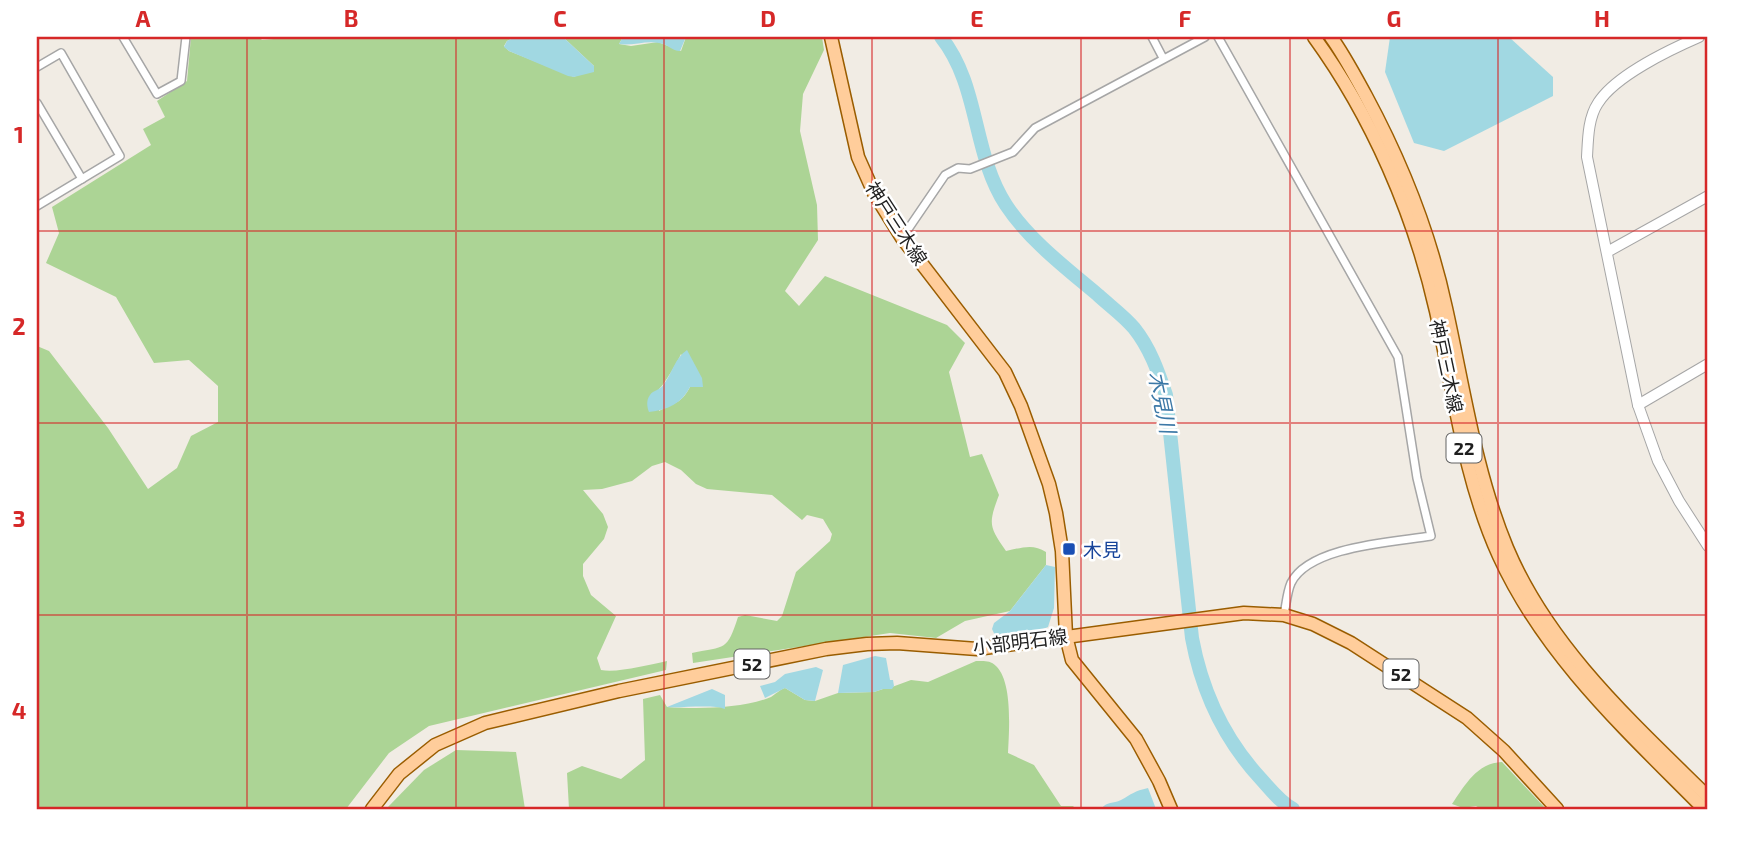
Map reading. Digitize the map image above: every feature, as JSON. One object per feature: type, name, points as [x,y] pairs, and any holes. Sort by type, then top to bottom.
[{"type":"main road","name":"神戸三木線","points":[[831,37],[859,157],[874,193],[902,238],[1005,372],[1021,406],[1049,484],[1056,513],[1062,551],[1066,636],[1072,660],[1136,739],[1171,809]]},
{"type":"main road","name":"神戸三木線","points":[[1314,37],[1353,97],[1396,187],[1435,308],[1468,465],[1498,555],[1516,590],[1557,654],[1587,689],[1704,809]]},
{"type":"main road","name":"神戸三木線","points":[[1331,37],[1384,130],[1423,223],[1445,305],[1477,461],[1491,508],[1514,563],[1568,649],[1619,708],[1708,797]]},
{"type":"main road","name":"小部明石線","points":[[372,809],[399,774],[435,745],[485,723],[619,691],[826,649],[897,643],[976,649],[1244,613],[1284,615],[1313,624],[1351,643],[1468,718],[1504,751],[1557,809]]},
{"type":"street","points":[[127,38],[157,94],[181,81],[186,37]]},
{"type":"street","points":[[1152,37],[1163,58]]},
{"type":"street","points":[[902,238],[944,174],[958,168],[970,169],[1013,152],[1035,128],[1205,37]]},
{"type":"street","points":[[1218,37],[1398,358],[1417,478],[1432,536],[1333,553],[1315,559],[1299,571],[1290,584],[1284,615]]},
{"type":"street","points":[[1665,37],[1672,49]]},
{"type":"street","points":[[1699,37],[1672,49],[1612,86],[1596,104],[1589,127],[1587,157],[1638,405],[1658,461],[1705,535],[1708,546]]},
{"type":"street","points":[[37,67],[61,53],[120,156],[38,202]]},
{"type":"street","points":[[37,103],[82,179]]},
{"type":"street","points":[[1607,252],[1708,196]]},
{"type":"street","points":[[1638,405],[1708,364]]},
{"type":"green space","points":[[191,37],[259,37],[262,40],[297,37],[515,37],[504,46],[509,51],[574,77],[594,66],[563,37],[623,37],[619,44],[631,46],[658,42],[681,51],[686,37],[822,37],[824,50],[803,94],[800,131],[817,205],[818,240],[785,291],[799,306],[825,276],[947,325],[965,343],[949,372],[970,457],[982,454],[999,495],[993,513],[993,530],[1006,551],[1032,547],[1046,552],[1046,565],[1010,611],[965,621],[936,638],[890,633],[693,663],[692,653],[719,647],[728,641],[738,617],[745,615],[777,621],[782,616],[796,572],[830,541],[832,534],[823,519],[807,515],[802,520],[772,495],[707,489],[665,462],[652,466],[632,481],[602,489],[583,490],[603,514],[608,527],[604,539],[583,564],[583,576],[591,595],[616,616],[597,658],[601,670],[624,670],[667,661],[666,670],[429,726],[389,753],[346,809],[37,809],[37,346],[49,351],[108,428],[148,489],[177,468],[191,436],[218,422],[218,386],[189,360],[154,363],[116,297],[46,263],[59,233],[52,207],[151,145],[143,129],[165,117],[157,101],[187,81]],"holes":[[[681,354],[700,385],[690,387],[680,400],[659,411],[659,389]]]},
{"type":"green space","points":[[976,661],[994,664],[1005,683],[1009,708],[1008,753],[1034,765],[1061,806],[1073,806],[1076,809],[569,809],[567,773],[582,766],[621,779],[645,760],[643,699],[660,695],[667,707],[720,707],[759,701],[785,688],[805,700],[815,701],[838,693],[891,689],[911,680],[928,682]]},
{"type":"green space","points":[[456,750],[516,752],[525,809],[386,809],[424,770]]},
{"type":"green space","points":[[1502,762],[1546,809],[1481,809],[1476,806],[1463,808],[1452,804],[1479,771],[1485,766]]},
{"type":"water","points":[[515,37],[563,37],[594,66],[594,72],[568,76],[509,51],[504,47],[507,41]]},
{"type":"water","points":[[623,37],[686,37],[680,51],[654,42],[619,44]]},
{"type":"water","points":[[1390,37],[1509,37],[1553,77],[1553,96],[1444,151],[1414,143],[1385,72]]},
{"type":"water","points":[[687,350],[702,378],[703,387],[690,387],[674,405],[649,412],[647,404],[651,393],[663,386],[677,361]]},
{"type":"water","points":[[1046,565],[1055,567],[1054,608],[1048,627],[1033,633],[997,640],[992,629],[994,623],[1010,611]]},
{"type":"water","points":[[875,656],[886,658],[890,680],[893,680],[892,689],[838,693],[843,665]]},
{"type":"water","points":[[816,667],[823,670],[815,701],[805,700],[785,688],[765,698],[760,686],[775,682],[785,674]]},
{"type":"water","points":[[712,689],[725,695],[725,709],[706,706],[667,707]]},
{"type":"water","points":[[1148,788],[1156,809],[1101,809],[1103,806]]},
{"type":"waterway","name":"木見川","points":[[941,37],[954,56],[963,77],[987,164],[1006,205],[1037,242],[1130,324],[1153,360],[1166,395],[1196,658],[1208,696],[1225,731],[1272,791],[1293,809]]},
{"type":"place","name":"木見","points":[[1069,549]]}]
